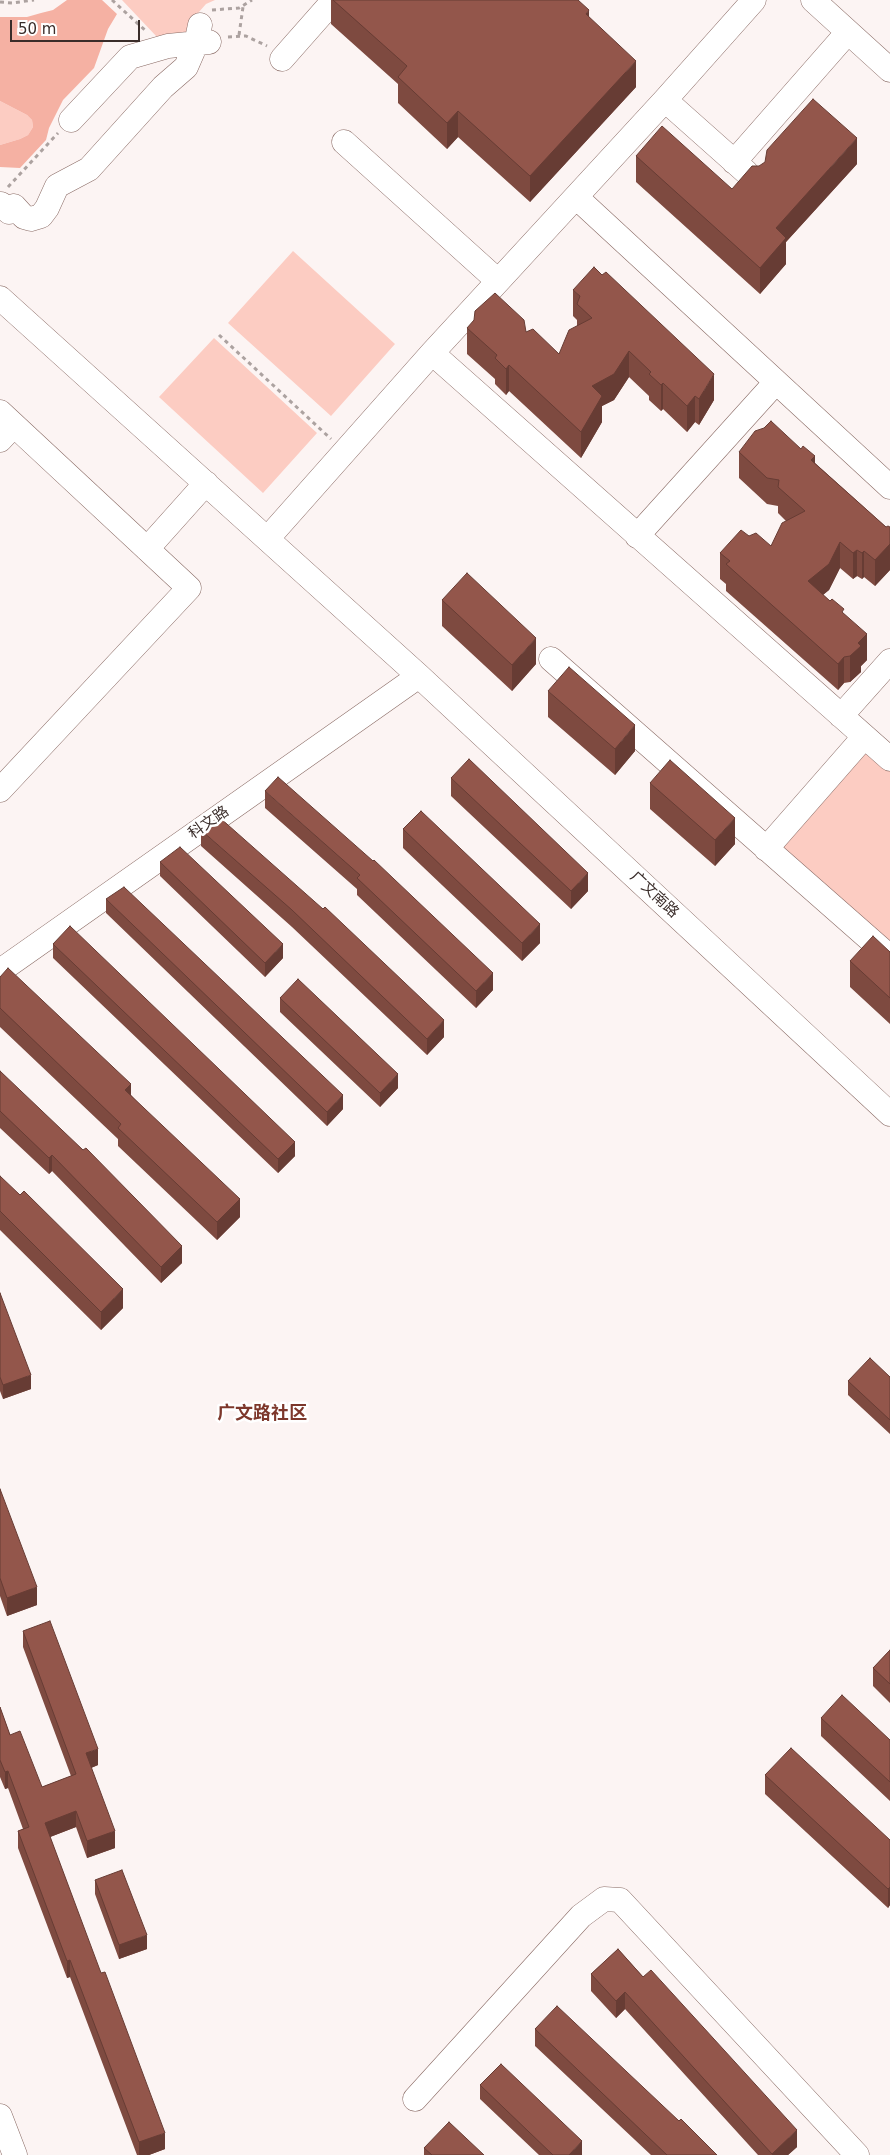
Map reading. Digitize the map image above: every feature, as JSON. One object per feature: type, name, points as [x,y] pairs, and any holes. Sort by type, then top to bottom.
[{"type":"street","points":[[282,59],[334,0]]},
{"type":"street","points":[[268,538],[432,354],[754,0]]},
{"type":"street","points":[[813,0],[890,70]]},
{"type":"street","points":[[734,162],[848,32]]},
{"type":"street","points":[[71,120],[130,57],[202,37]]},
{"type":"street","points":[[1,199],[9,212],[14,206],[24,217],[31,220],[41,216],[47,208],[57,186],[89,169],[163,87],[182,72],[202,37]]},
{"type":"street","points":[[665,100],[754,179]]},
{"type":"street","points":[[344,142],[498,281]]},
{"type":"street","points":[[576,197],[890,487]]},
{"type":"street","name":"广文南路","points":[[0,298],[419,676],[890,1114]]},
{"type":"street","points":[[432,354],[890,759]]},
{"type":"street","points":[[637,536],[776,382]]},
{"type":"street","points":[[0,790],[189,588],[147,549],[5,426]]},
{"type":"street","points":[[147,549],[206,483]]},
{"type":"street","points":[[551,659],[890,957]]},
{"type":"street","points":[[841,716],[890,661]]},
{"type":"street","name":"科文路","points":[[0,971],[419,676]]},
{"type":"street","points":[[766,848],[864,737]]},
{"type":"street","points":[[415,2099],[581,1916],[604,1899],[620,1900],[858,2155]]},
{"type":"street","points":[[0,2116],[15,2155]]},
{"type":"path","points":[[0,2],[12,3],[34,0]]},
{"type":"path","points":[[112,0],[148,33]]},
{"type":"path","points":[[252,0],[244,6],[210,10],[202,37],[239,36],[260,42],[282,59]]},
{"type":"path","points":[[239,36],[244,6]]},
{"type":"path","points":[[1,199],[71,120]]},
{"type":"path","points":[[219,335],[344,452]]},
{"type":"shaded area","points":[[67,0],[102,0],[117,14],[108,29],[94,68],[63,100],[49,128],[46,140],[20,168],[0,167],[0,145],[28,135],[33,127],[32,120],[27,115],[0,101],[0,17],[27,17],[53,10]]},
{"type":"shaded area","points":[[122,0],[215,0],[206,4],[191,21],[191,34],[157,37]]},
{"type":"shaded area","points":[[0,101],[27,115],[32,120],[33,127],[28,135],[0,145]]},
{"type":"shaded area","points":[[293,251],[395,344],[331,416],[228,323]]},
{"type":"shaded area","points":[[214,338],[317,433],[263,493],[159,397]]},
{"type":"shaded area","points":[[867,749],[890,764],[890,951],[777,842]]},
{"type":"building","points":[[333,0],[578,0],[589,10],[586,14],[636,61],[530,176],[458,111],[447,123],[398,77],[407,66]]},
{"type":"building","points":[[813,99],[857,138],[776,228],[786,238],[760,268],[636,156],[662,126],[732,189],[752,166],[759,166],[765,162],[767,150]]},
{"type":"building","points":[[594,267],[602,275],[606,272],[714,374],[699,399],[695,396],[687,406],[663,383],[661,385],[649,374],[651,372],[629,351],[614,374],[592,386],[602,396],[581,432],[509,365],[506,369],[495,358],[497,355],[467,328],[474,320],[475,311],[495,293],[524,320],[526,332],[533,329],[559,354],[569,330],[592,318],[577,304],[580,296],[573,290]]},
{"type":"building","points":[[771,421],[801,449],[803,446],[815,456],[811,460],[886,527],[890,527],[890,544],[875,560],[864,551],[862,553],[857,550],[853,553],[840,542],[829,564],[808,581],[830,601],[832,599],[844,609],[842,612],[867,634],[858,643],[861,646],[850,656],[844,657],[838,664],[726,564],[730,561],[720,553],[741,530],[749,536],[756,533],[771,546],[782,523],[805,511],[778,487],[779,480],[767,478],[739,452],[755,431],[764,428]]},
{"type":"building","points":[[467,573],[536,638],[512,665],[442,600]]},
{"type":"building","points":[[569,667],[635,725],[615,749],[548,691]]},
{"type":"building","points":[[469,759],[588,873],[571,891],[451,778]]},
{"type":"building","points":[[670,760],[735,818],[715,840],[650,783]]},
{"type":"building","points":[[278,777],[374,860],[493,973],[476,991],[357,878],[360,875],[265,791]]},
{"type":"building","points":[[421,811],[540,924],[522,943],[403,829]]},
{"type":"building","points":[[219,817],[323,909],[325,907],[444,1020],[427,1039],[292,910],[201,830]]},
{"type":"building","points":[[180,847],[283,944],[265,963],[160,862]]},
{"type":"building","points":[[124,887],[343,1095],[327,1112],[106,899]]},
{"type":"building","points":[[70,926],[295,1142],[278,1159],[53,944]]},
{"type":"building","points":[[873,936],[890,952],[890,998],[850,961]]},
{"type":"building","points":[[8,968],[131,1084],[125,1090],[240,1199],[217,1222],[118,1128],[121,1124],[0,1008],[0,977]]},
{"type":"building","points":[[298,979],[398,1074],[380,1093],[280,998]]},
{"type":"building","points":[[0,1071],[83,1150],[86,1148],[182,1246],[161,1267],[52,1155],[49,1158],[0,1111]]},
{"type":"building","points":[[0,1176],[20,1195],[24,1191],[123,1289],[101,1312],[0,1211]]},
{"type":"building","points":[[0,1293],[31,1375],[3,1385],[0,1377]]},
{"type":"building","points":[[870,1358],[890,1377],[890,1420],[848,1381]]},
{"type":"building","points":[[0,1489],[37,1587],[7,1598],[0,1578]]},
{"type":"building","points":[[50,1621],[98,1749],[86,1753],[115,1831],[87,1841],[76,1811],[45,1823],[101,1973],[105,1972],[165,2133],[139,2142],[70,1960],[67,1961],[18,1831],[29,1827],[8,1771],[5,1772],[0,1760],[0,1707],[10,1735],[20,1731],[42,1787],[76,1774],[23,1631]]},
{"type":"building","points":[[890,1650],[890,1684],[873,1668]]},
{"type":"building","points":[[842,1695],[890,1740],[890,1782],[821,1718]]},
{"type":"building","points":[[791,1748],[890,1840],[890,1887],[888,1889],[765,1775]]},
{"type":"building","points":[[122,1870],[147,1935],[119,1945],[95,1880]]},
{"type":"building","points":[[618,1949],[643,1977],[651,1970],[797,2130],[772,2154],[625,1992],[616,2001],[591,1974]]},
{"type":"building","points":[[557,2006],[679,2121],[681,2119],[717,2155],[667,2155],[535,2029]]},
{"type":"building","points":[[501,2064],[582,2141],[569,2155],[553,2155],[480,2085]]},
{"type":"building","points":[[449,2122],[484,2155],[432,2155],[424,2148]]},
{"type":"district","name":"广文路社区","points":[[262,1414]]}]
